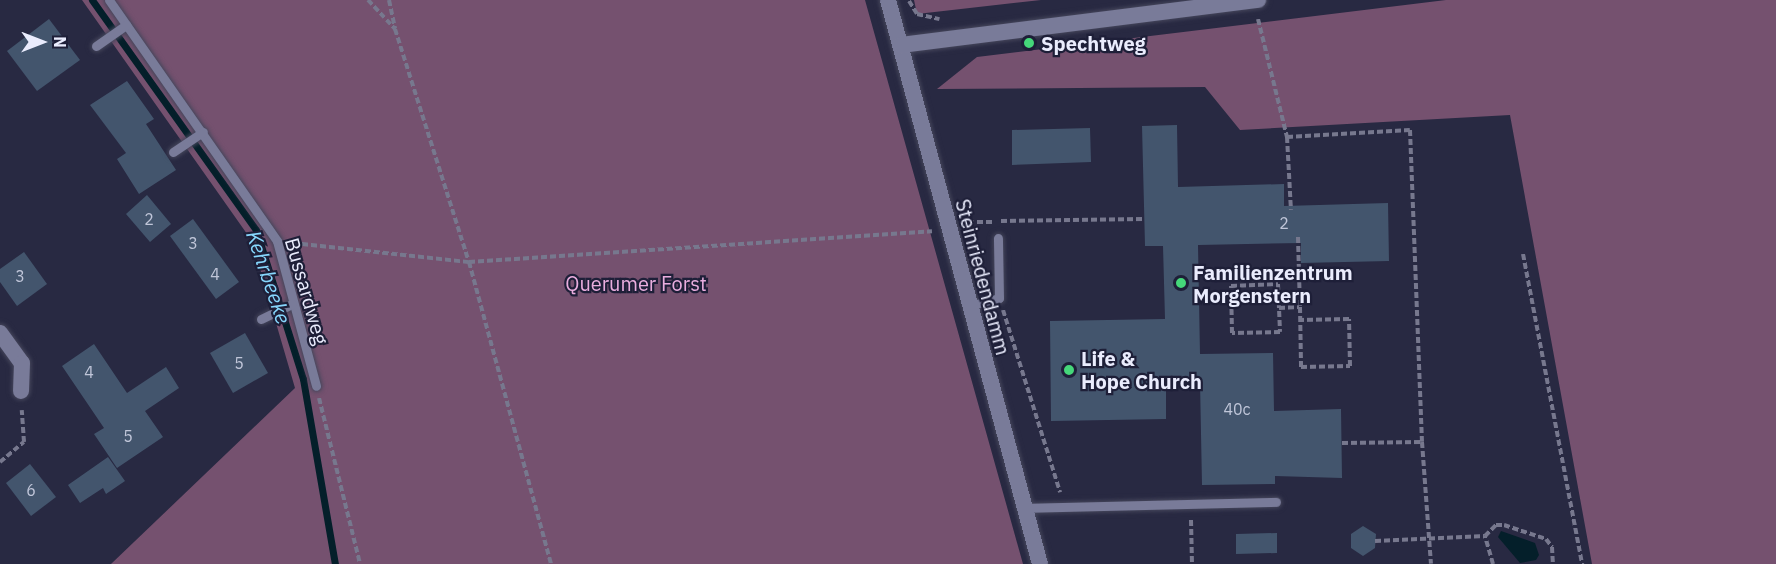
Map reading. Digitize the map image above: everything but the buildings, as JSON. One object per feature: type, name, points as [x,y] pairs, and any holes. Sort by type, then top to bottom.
[{"type":"street","name":"Steinriedendamm","points":[[888,0],[1040,564]]},
{"type":"street","points":[[901,45],[1258,0]]},
{"type":"street","points":[[0,333],[22,363],[21,391]]},
{"type":"lane","name":"Bussardweg","points":[[109,0],[277,241],[292,304],[316,386]]},
{"type":"lane","points":[[96,46],[126,25]]},
{"type":"lane","points":[[173,152],[203,132]]},
{"type":"lane","points":[[969,306],[999,298],[998,238]]},
{"type":"lane","points":[[261,319],[292,304]]},
{"type":"lane","points":[[1025,508],[1276,502]]},
{"type":"path","points":[[368,0],[395,29]]},
{"type":"path","points":[[389,0],[395,29],[469,262],[551,564]]},
{"type":"path","points":[[1254,1],[1287,137],[1291,210]]},
{"type":"path","points":[[1287,137],[1410,130],[1422,442],[1431,564]]},
{"type":"path","points":[[277,241],[469,262],[948,228],[970,222],[1144,219]]},
{"type":"path","points":[[1298,237],[1301,367],[1350,366],[1349,319],[1300,320]]},
{"type":"path","points":[[1523,254],[1582,564]]},
{"type":"path","points":[[1278,285],[1279,308],[1280,332],[1232,333],[1231,286],[1278,285]]},
{"type":"path","points":[[999,298],[1065,508]]},
{"type":"path","points":[[1279,308],[1300,307]]},
{"type":"path","points":[[316,386],[360,564]]},
{"type":"path","points":[[0,462],[24,442],[21,391]]},
{"type":"path","points":[[1342,443],[1422,442]]},
{"type":"path","points":[[1190,504],[1192,564]]},
{"type":"path","points":[[1376,541],[1485,536],[1496,525],[1504,525],[1540,534],[1552,547],[1553,564]]},
{"type":"path","points":[[1485,536],[1493,564]]},
{"type":"green space","name":"Querumer Forst","points":[[82,0],[865,0],[1023,564],[111,564],[295,388],[252,241]]},
{"type":"green space","points":[[914,0],[1041,0],[917,14]]},
{"type":"green space","points":[[1446,0],[1776,0],[1776,564],[1592,564],[1510,115],[1240,130],[1205,87],[937,89],[977,57]]},
{"type":"water","points":[[1501,531],[1535,543],[1539,555],[1536,560],[1520,563],[1498,537]]},
{"type":"waterway","name":"Kehrbeeke","points":[[92,0],[256,230],[303,379],[335,564]]},
{"type":"place","name":"Spechtweg","points":[[1029,43]]},
{"type":"place","name":"Familienzentrum Morgenstern","points":[[1181,283]]},
{"type":"place","name":"Life & Hope Church","points":[[1069,370]]}]
